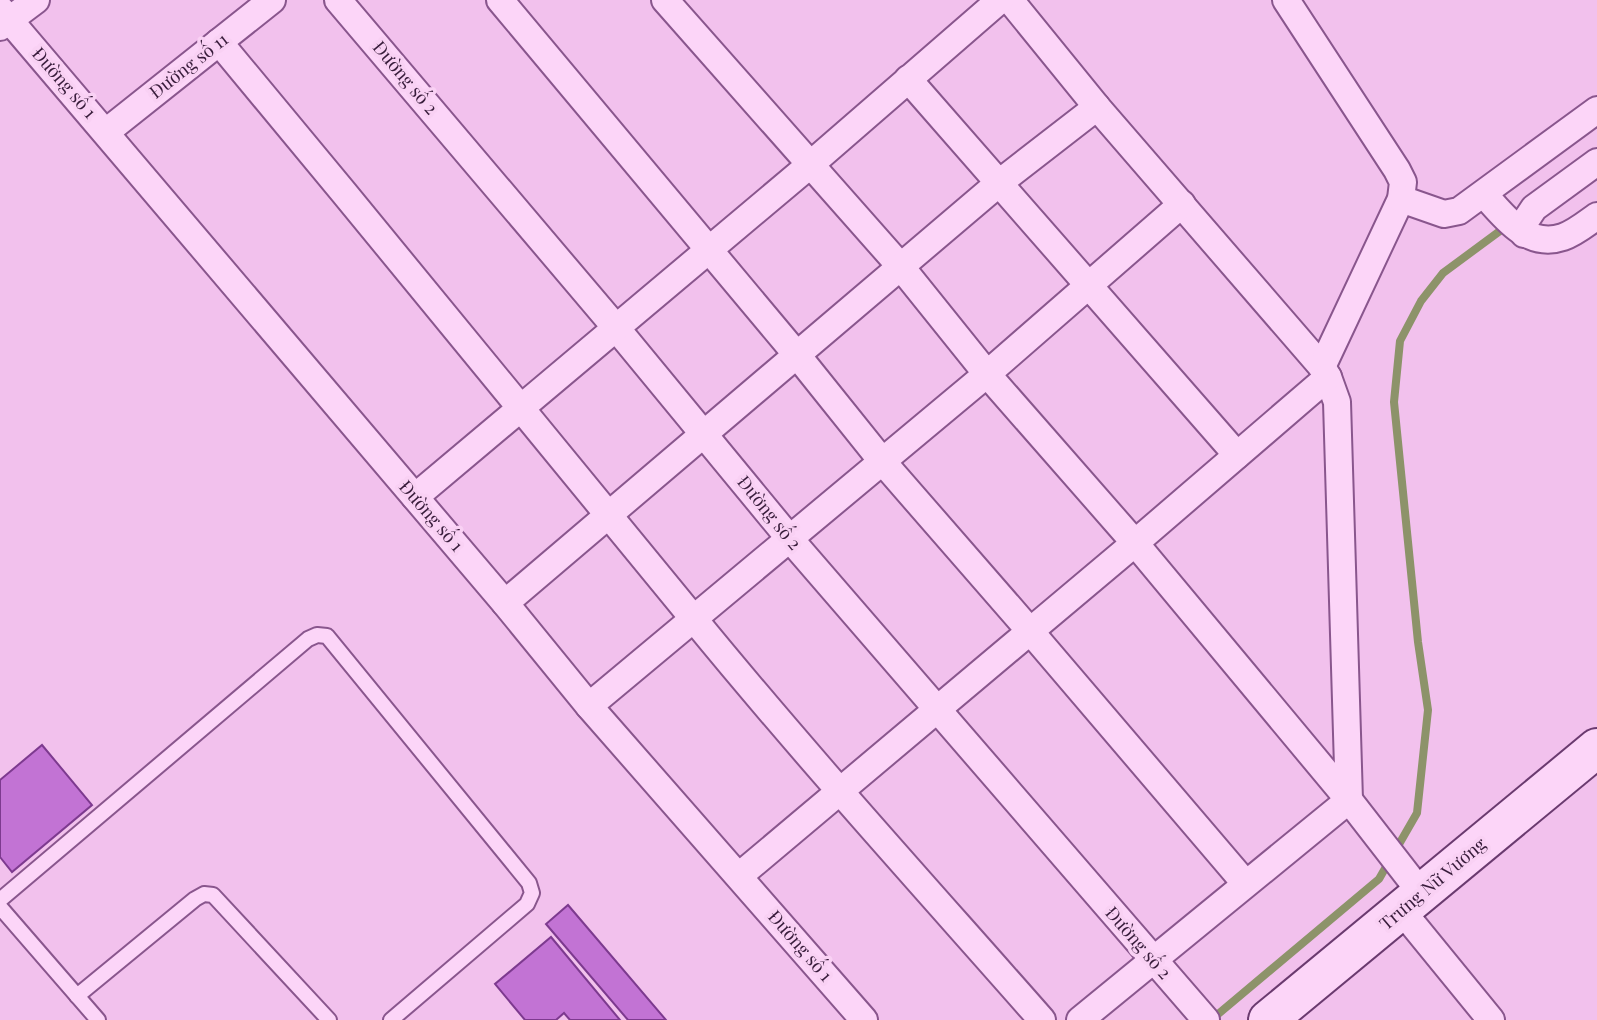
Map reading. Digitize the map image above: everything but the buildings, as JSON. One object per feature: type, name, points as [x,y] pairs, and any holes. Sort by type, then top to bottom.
[{"type":"street","points":[[3,19],[36,0]]},
{"type":"street","name":"Đường số 11","points":[[106,132],[272,0]]},
{"type":"street","name":"Đường số 2","points":[[338,0],[617,328],[790,539],[1199,1011]]},
{"type":"street","points":[[500,0],[797,355],[882,461],[1245,883]]},
{"type":"street","points":[[665,0],[901,267],[987,374],[1135,543],[1349,800],[1379,838],[1410,893],[1491,1020]]},
{"type":"street","points":[[415,497],[811,164],[1000,0]]},
{"type":"street","points":[[1010,0],[1097,107],[1325,372],[1337,402],[1349,800]]},
{"type":"street","points":[[739,876],[1237,456],[1325,372],[1401,200],[1403,182],[1286,0]]},
{"type":"street","name":"Đường số 1","points":[[3,19],[106,132],[589,706],[864,1020]]},
{"type":"street","points":[[219,42],[694,619],[1042,1020]]},
{"type":"street","points":[[908,79],[1237,456]]},
{"type":"street","points":[[505,603],[999,183],[1097,107]]},
{"type":"street","points":[[1504,216],[1597,110]]},
{"type":"street","points":[[1401,200],[1444,214],[1504,216],[1527,220],[1534,208],[1597,162]]},
{"type":"street","points":[[589,706],[987,374],[1182,204]]},
{"type":"street","points":[[1504,216],[1544,239],[1563,237],[1597,216]]},
{"type":"street","name":"Trưng Nữ Vương","points":[[1268,1020],[1410,893],[1593,759]]},
{"type":"street","points":[[1080,1020],[1349,800]]},
{"type":"lane","points":[[0,900],[308,639],[317,635],[327,636],[528,883],[532,893],[527,904],[391,1020]]},
{"type":"lane","points":[[77,996],[204,894],[213,895],[329,1020]]},
{"type":"lane","points":[[0,907],[98,1020]]},
{"type":"waterway","points":[[1211,1020],[1379,879],[1417,813],[1428,710],[1418,642],[1394,402],[1400,341],[1421,301],[1443,273],[1508,225]]}]
